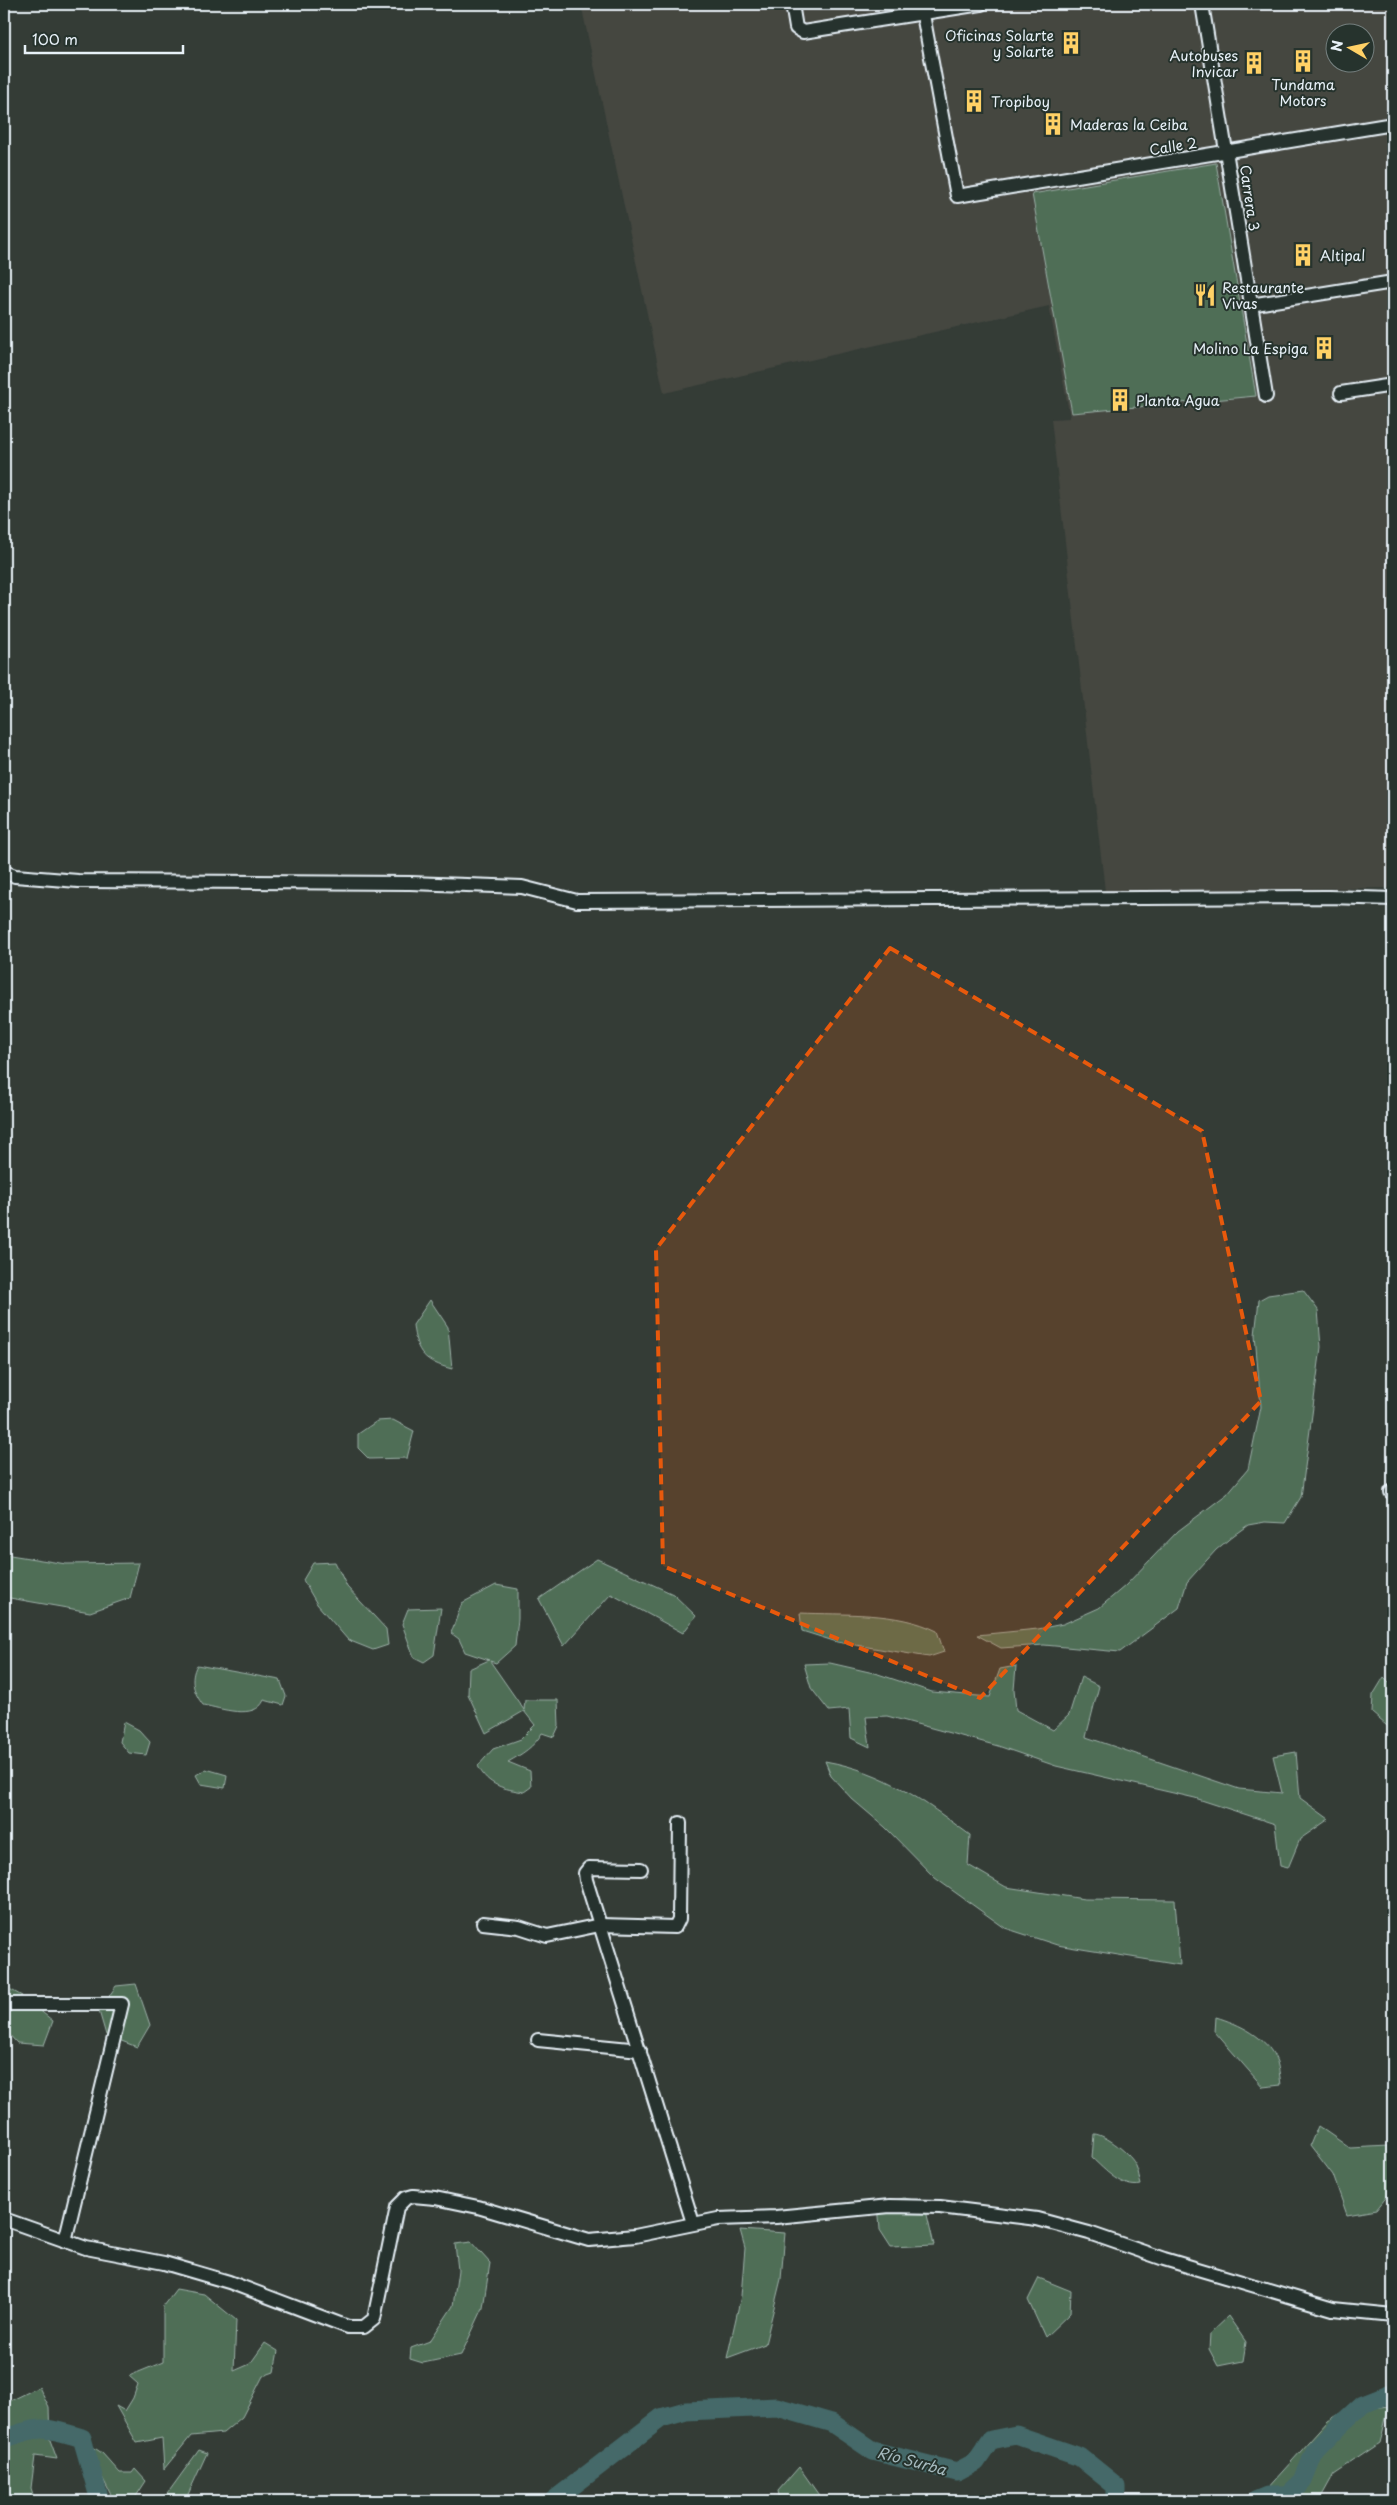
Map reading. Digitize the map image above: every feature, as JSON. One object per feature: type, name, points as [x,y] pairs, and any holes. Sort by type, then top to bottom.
[{"type":"street","points":[[792,4],[796,28],[803,32],[922,9],[981,4]]},
{"type":"street","name":"Carrera 3","points":[[1202,4],[1228,152],[1250,305],[1266,396]]},
{"type":"street","name":"Calle 2","points":[[922,9],[957,196],[1393,124]]},
{"type":"street","points":[[1250,305],[1393,282]]},
{"type":"street","points":[[1341,393],[1393,385]]},
{"type":"street","points":[[4,872],[15,876],[78,881],[410,883],[513,887],[577,900],[1329,897],[1393,899]]},
{"type":"street","points":[[483,1924],[519,1927],[547,1936],[600,1925],[675,1927],[678,1919],[680,1824]]},
{"type":"street","points":[[640,1869],[589,1868],[585,1873],[692,2223]]},
{"type":"street","points":[[4,2004],[122,2004],[65,2241]]},
{"type":"street","points":[[538,2040],[640,2050]]},
{"type":"street","points":[[4,2219],[107,2254],[164,2263],[193,2270],[261,2293],[337,2325],[357,2328],[370,2324],[374,2318],[397,2207],[406,2198],[413,2196],[453,2201],[589,2240],[635,2236],[692,2223],[890,2206],[940,2207],[1036,2218],[1089,2232],[1164,2259],[1333,2309],[1393,2315]]},
{"type":"highlighted area","points":[[890,948],[1202,1131],[1261,1401],[980,1698],[663,1566],[656,1249]]},
{"type":"shaded area","points":[[581,4],[1393,4],[1393,888],[1105,891],[1051,419],[1070,418],[1049,306],[664,393]]},
{"type":"green space","points":[[1216,163],[1256,396],[1072,413],[1032,194]]},
{"type":"green space","points":[[1303,1290],[1318,1310],[1321,1347],[1301,1497],[1285,1523],[1265,1522],[1248,1525],[1234,1535],[1216,1550],[1187,1582],[1179,1608],[1120,1652],[1044,1645],[1001,1648],[977,1635],[1038,1629],[1063,1624],[1099,1608],[1125,1586],[1178,1531],[1227,1494],[1248,1469],[1261,1407],[1255,1335],[1259,1300],[1268,1295]]},
{"type":"green space","points":[[430,1300],[448,1327],[452,1369],[435,1363],[424,1355],[414,1335],[413,1325]]},
{"type":"green space","points":[[393,1420],[414,1431],[407,1458],[369,1459],[358,1448],[358,1434],[377,1421]]},
{"type":"green space","points":[[4,1554],[66,1564],[139,1563],[130,1598],[90,1612],[4,1597]]},
{"type":"green space","points":[[597,1559],[673,1594],[696,1616],[683,1633],[611,1594],[564,1646],[539,1599]]},
{"type":"green space","points":[[335,1562],[347,1587],[386,1629],[388,1645],[373,1650],[348,1640],[317,1604],[303,1580],[313,1563]]},
{"type":"green space","points":[[496,1585],[518,1589],[518,1619],[515,1646],[496,1663],[490,1661],[524,1710],[525,1700],[558,1700],[559,1726],[554,1737],[542,1733],[523,1753],[508,1762],[530,1771],[531,1787],[524,1792],[497,1785],[482,1773],[478,1766],[493,1749],[521,1739],[535,1725],[524,1711],[486,1733],[468,1694],[469,1669],[489,1660],[465,1652],[459,1639],[451,1633],[462,1603]]},
{"type":"green space","points":[[441,1608],[434,1655],[424,1662],[414,1657],[402,1624],[408,1609]]},
{"type":"green space","points":[[800,1613],[870,1615],[905,1620],[937,1631],[944,1652],[929,1657],[837,1642],[802,1631]]},
{"type":"green space","points":[[830,1663],[878,1674],[932,1692],[990,1697],[1000,1669],[1016,1666],[1014,1690],[1016,1710],[1053,1730],[1069,1715],[1081,1677],[1099,1686],[1086,1737],[1239,1789],[1282,1793],[1273,1756],[1296,1752],[1300,1798],[1329,1819],[1300,1839],[1288,1868],[1280,1866],[1275,1824],[1195,1798],[1056,1766],[998,1746],[887,1716],[866,1717],[870,1747],[851,1738],[849,1709],[829,1711],[811,1688],[804,1664]]},
{"type":"green space","points":[[197,1665],[280,1680],[286,1696],[283,1705],[264,1700],[253,1710],[237,1712],[203,1705],[197,1696],[193,1681]]},
{"type":"green space","points":[[1384,1677],[1393,1686],[1393,1731],[1372,1713],[1373,1695]]},
{"type":"green space","points":[[124,1722],[139,1730],[150,1742],[146,1755],[129,1753],[120,1742]]},
{"type":"green space","points":[[825,1761],[867,1772],[902,1789],[936,1810],[970,1835],[968,1865],[1006,1887],[1084,1899],[1175,1900],[1180,1965],[1057,1945],[1005,1928],[935,1878],[885,1827],[852,1799],[831,1776]]},
{"type":"green space","points":[[206,1769],[227,1775],[225,1788],[201,1784],[196,1775]]},
{"type":"green space","points":[[136,1984],[150,2025],[137,2047],[106,2035],[99,2011],[116,1986]]},
{"type":"green space","points":[[4,1986],[22,1996],[53,2021],[44,2045],[17,2043],[4,2029]]},
{"type":"green space","points":[[1216,2017],[1234,2023],[1252,2033],[1267,2045],[1277,2062],[1281,2085],[1263,2087],[1215,2032]]},
{"type":"green space","points":[[1318,2126],[1350,2148],[1389,2146],[1393,2152],[1393,2189],[1376,2210],[1347,2215],[1333,2175],[1310,2145]]},
{"type":"green space","points":[[1094,2134],[1105,2137],[1129,2156],[1137,2168],[1141,2185],[1127,2184],[1114,2178],[1092,2158]]},
{"type":"green space","points":[[904,2198],[924,2202],[934,2245],[891,2247],[880,2230],[878,2203]]},
{"type":"green space","points":[[740,2230],[785,2233],[781,2279],[765,2344],[727,2358],[741,2296],[745,2248]]},
{"type":"green space","points":[[471,2242],[490,2263],[483,2308],[461,2355],[423,2363],[410,2359],[411,2348],[430,2341],[453,2306],[458,2270],[455,2244]]},
{"type":"green space","points":[[1039,2278],[1071,2291],[1070,2313],[1045,2337],[1028,2300]]},
{"type":"green space","points":[[176,2289],[204,2294],[236,2320],[234,2371],[250,2364],[265,2343],[278,2351],[274,2372],[263,2376],[242,2417],[223,2433],[191,2436],[164,2469],[162,2438],[137,2443],[116,2406],[125,2411],[133,2398],[138,2384],[129,2376],[163,2362],[163,2306]]},
{"type":"green space","points":[[1228,2316],[1246,2342],[1243,2361],[1218,2366],[1209,2349],[1210,2333]]},
{"type":"green space","points":[[39,2387],[49,2408],[50,2440],[57,2459],[35,2456],[31,2488],[35,2501],[4,2501],[4,2404]]},
{"type":"green space","points":[[1389,2406],[1380,2443],[1334,2474],[1319,2501],[1256,2501],[1328,2421],[1344,2411]]},
{"type":"green space","points":[[90,2445],[102,2453],[120,2473],[132,2473],[135,2469],[146,2481],[133,2501],[114,2501],[87,2447]]},
{"type":"green space","points":[[199,2450],[207,2453],[185,2501],[162,2501]]},
{"type":"green space","points":[[799,2467],[823,2501],[780,2501],[778,2491]]},
{"type":"waterway","name":"Río Surba","points":[[1255,2501],[1267,2496],[1287,2496],[1303,2481],[1315,2451],[1341,2424],[1363,2404],[1391,2393],[1393,2394]]},
{"type":"waterway","name":"Río Surba","points":[[553,2501],[661,2418],[686,2411],[777,2407],[832,2423],[873,2451],[957,2472],[976,2462],[991,2440],[1016,2435],[1080,2457],[1116,2486],[1116,2501]]},
{"type":"waterway","name":"Río Surba","points":[[4,2439],[26,2431],[43,2429],[82,2438],[100,2501]]},
{"type":"place","name":"Oficinas Solarte y Solarte","points":[[1071,43]]},
{"type":"place","name":"Tundama Motors","points":[[1303,61]]},
{"type":"place","name":"Autobuses Invicar","points":[[1254,63]]},
{"type":"place","name":"Tropiboy","points":[[974,101]]},
{"type":"place","name":"Maderas la Ceiba","points":[[1053,124]]},
{"type":"place","name":"Altipal","points":[[1303,255]]},
{"type":"place","name":"Restaurante Vivas","points":[[1205,295]]},
{"type":"place","name":"Molino La Espiga","points":[[1324,348]]},
{"type":"place","name":"Planta Agua","points":[[1120,400]]}]
